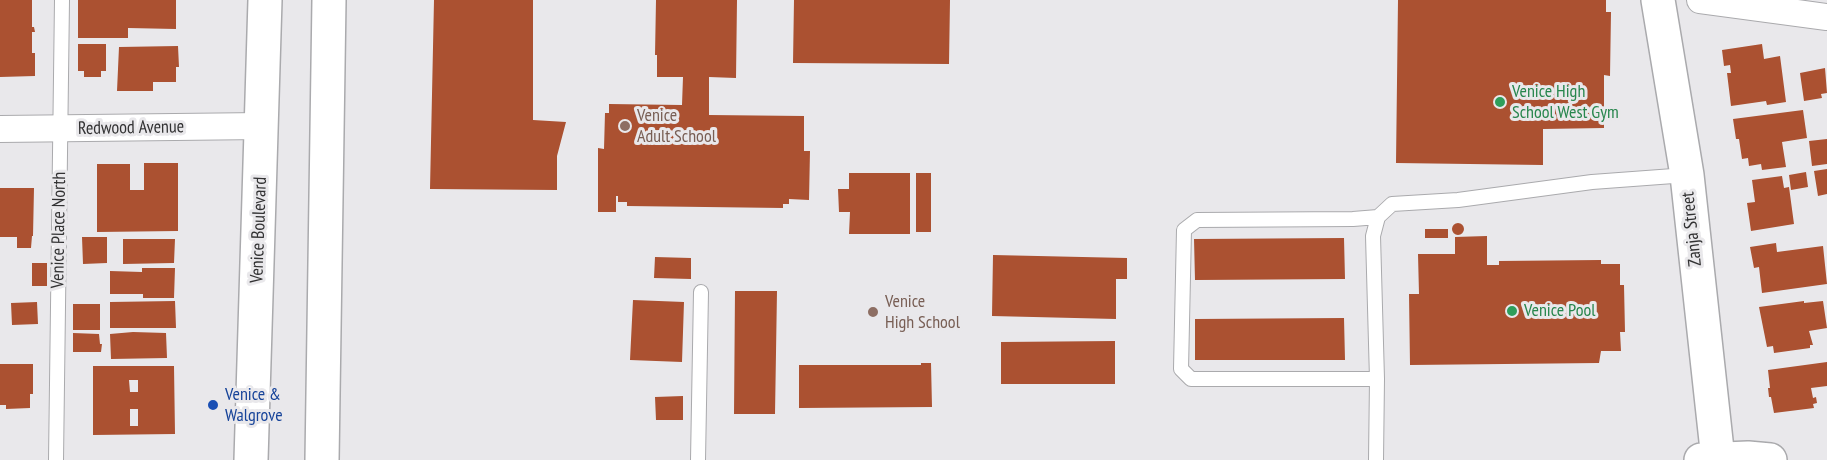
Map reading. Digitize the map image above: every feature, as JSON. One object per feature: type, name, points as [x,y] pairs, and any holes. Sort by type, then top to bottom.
[{"type":"main road","name":"Venice Boulevard","points":[[251,460],[265,0]]},
{"type":"main road","points":[[322,460],[329,0]]},
{"type":"main road","name":"Zanja Street","points":[[1658,0],[1687,174],[1712,460]]},
{"type":"main road","points":[[1712,460],[1752,458],[1770,460]]},
{"type":"street","points":[[1658,0],[1668,0]]},
{"type":"street","points":[[1700,0],[1827,17]]},
{"type":"street","name":"Redwood Avenue","points":[[0,129],[262,126]]},
{"type":"lane","name":"Venice Place North","points":[[56,460],[62,0]]},
{"type":"lane","points":[[1376,460],[1377,380],[1373,236],[1378,217],[1392,204],[1458,200],[1592,182],[1687,174]]},
{"type":"lane","points":[[1377,380],[1191,379],[1181,369],[1184,230],[1197,220],[1378,217]]},
{"type":"lane","points":[[698,460],[701,292]]},
{"type":"building","points":[[0,0],[32,0],[32,27],[35,32],[32,32],[32,53],[35,53],[35,76],[0,77]]},
{"type":"building","points":[[78,0],[176,0],[176,29],[128,28],[128,38],[78,38]]},
{"type":"building","points":[[434,0],[533,0],[533,120],[566,122],[557,156],[557,190],[430,189]]},
{"type":"building","points":[[656,0],[737,0],[736,78],[709,77],[709,115],[804,116],[804,151],[810,151],[809,200],[789,199],[789,204],[783,204],[783,208],[627,206],[627,202],[618,202],[618,196],[616,196],[616,212],[598,212],[598,148],[604,149],[605,113],[609,113],[609,104],[682,105],[683,77],[657,77]]},
{"type":"building","points":[[794,0],[950,0],[949,64],[793,63]]},
{"type":"building","name":"Venice High School West Gym","points":[[1398,0],[1606,0],[1606,12],[1611,12],[1610,76],[1604,75],[1604,128],[1543,129],[1543,165],[1396,163]]},
{"type":"building","points":[[78,44],[106,44],[106,71],[101,71],[101,77],[84,77],[84,71],[78,71]]},
{"type":"building","points":[[1762,44],[1764,59],[1780,56],[1786,102],[1767,105],[1766,101],[1731,106],[1727,73],[1731,73],[1730,65],[1724,66],[1722,50]]},
{"type":"building","points":[[178,46],[179,67],[176,67],[176,82],[153,82],[153,91],[117,91],[119,47]]},
{"type":"building","points":[[1825,68],[1827,93],[1821,94],[1822,98],[1804,101],[1800,73]]},
{"type":"building","points":[[1803,110],[1807,138],[1782,142],[1786,167],[1762,170],[1761,164],[1749,166],[1748,158],[1742,159],[1733,119]]},
{"type":"building","points":[[1827,139],[1827,164],[1812,166],[1809,141]]},
{"type":"building","points":[[144,163],[178,163],[178,231],[97,232],[97,164],[130,164],[130,190],[144,190]]},
{"type":"building","points":[[1827,169],[1827,194],[1818,196],[1814,171]]},
{"type":"building","points":[[1806,172],[1808,187],[1791,190],[1789,175]]},
{"type":"building","points":[[849,173],[910,173],[910,234],[849,234],[850,212],[839,212],[838,189],[849,189]]},
{"type":"building","points":[[916,173],[931,173],[931,232],[916,232]]},
{"type":"building","points":[[1782,176],[1784,188],[1789,187],[1794,224],[1751,231],[1747,203],[1755,202],[1752,180]]},
{"type":"building","points":[[0,188],[34,188],[31,248],[17,248],[17,237],[0,237]]},
{"type":"building","points":[[1460,223],[1464,229],[1460,235],[1456,235],[1452,227]]},
{"type":"building","points":[[1425,229],[1448,229],[1448,238],[1425,238]]},
{"type":"building","points":[[1487,236],[1487,265],[1499,265],[1499,261],[1601,260],[1601,264],[1620,264],[1620,285],[1624,285],[1625,332],[1620,332],[1621,351],[1601,351],[1599,363],[1410,365],[1409,294],[1419,294],[1418,254],[1455,254],[1455,237]]},
{"type":"building","points":[[82,237],[107,237],[107,263],[83,264]]},
{"type":"building","points":[[1344,238],[1345,279],[1195,280],[1194,239]]},
{"type":"building","points":[[123,239],[175,239],[174,263],[123,264]]},
{"type":"building","points":[[1776,243],[1777,252],[1823,246],[1827,284],[1762,293],[1759,267],[1754,268],[1750,247]]},
{"type":"building","points":[[993,255],[1127,258],[1127,279],[1116,279],[1116,319],[992,316]]},
{"type":"building","points":[[655,257],[691,258],[691,279],[654,278]]},
{"type":"building","points":[[32,263],[47,263],[47,286],[32,286]]},
{"type":"building","points":[[142,268],[175,268],[174,298],[143,298],[143,294],[110,294],[110,271],[142,272]]},
{"type":"building","points":[[735,291],[777,291],[775,414],[734,414]]},
{"type":"building","points":[[633,300],[684,302],[682,362],[630,360]]},
{"type":"building","points":[[175,301],[176,328],[110,328],[110,302]]},
{"type":"building","points":[[1804,301],[1804,303],[1823,301],[1827,328],[1809,331],[1813,345],[1810,345],[1810,348],[1774,353],[1773,346],[1767,347],[1759,307]]},
{"type":"building","points":[[37,302],[38,324],[12,325],[11,303]]},
{"type":"building","points":[[73,304],[100,304],[100,330],[73,330]]},
{"type":"building","points":[[1344,318],[1345,360],[1195,360],[1195,319]]},
{"type":"building","points":[[73,333],[99,334],[100,344],[102,344],[101,352],[73,352]]},
{"type":"building","points":[[166,333],[167,358],[111,359],[110,334]]},
{"type":"building","points":[[1115,341],[1115,384],[1001,384],[1001,342]]},
{"type":"building","points":[[1827,362],[1827,386],[1811,388],[1813,398],[1816,397],[1817,403],[1813,404],[1814,408],[1774,413],[1771,397],[1769,397],[1768,370]]},
{"type":"building","points":[[921,363],[931,363],[932,407],[799,408],[799,365],[921,365]]},
{"type":"building","points":[[0,364],[33,364],[33,394],[30,394],[30,408],[6,409],[6,405],[0,405]]},
{"type":"building","points":[[93,366],[174,366],[175,434],[93,435]],"holes":[[[129,380],[138,380],[138,392],[130,392]],[[130,409],[138,409],[138,426],[130,426]]]},
{"type":"building","points":[[683,396],[683,420],[656,420],[655,397]]},
{"type":"place","name":"Venice High School West Gym","points":[[1500,102]]},
{"type":"place","name":"Venice Adult School","points":[[625,126]]},
{"type":"place","name":"Venice Pool","points":[[1512,311]]},
{"type":"place","name":"Venice High School","points":[[873,312]]},
{"type":"place","name":"Venice & Walgrove","points":[[213,405]]}]
